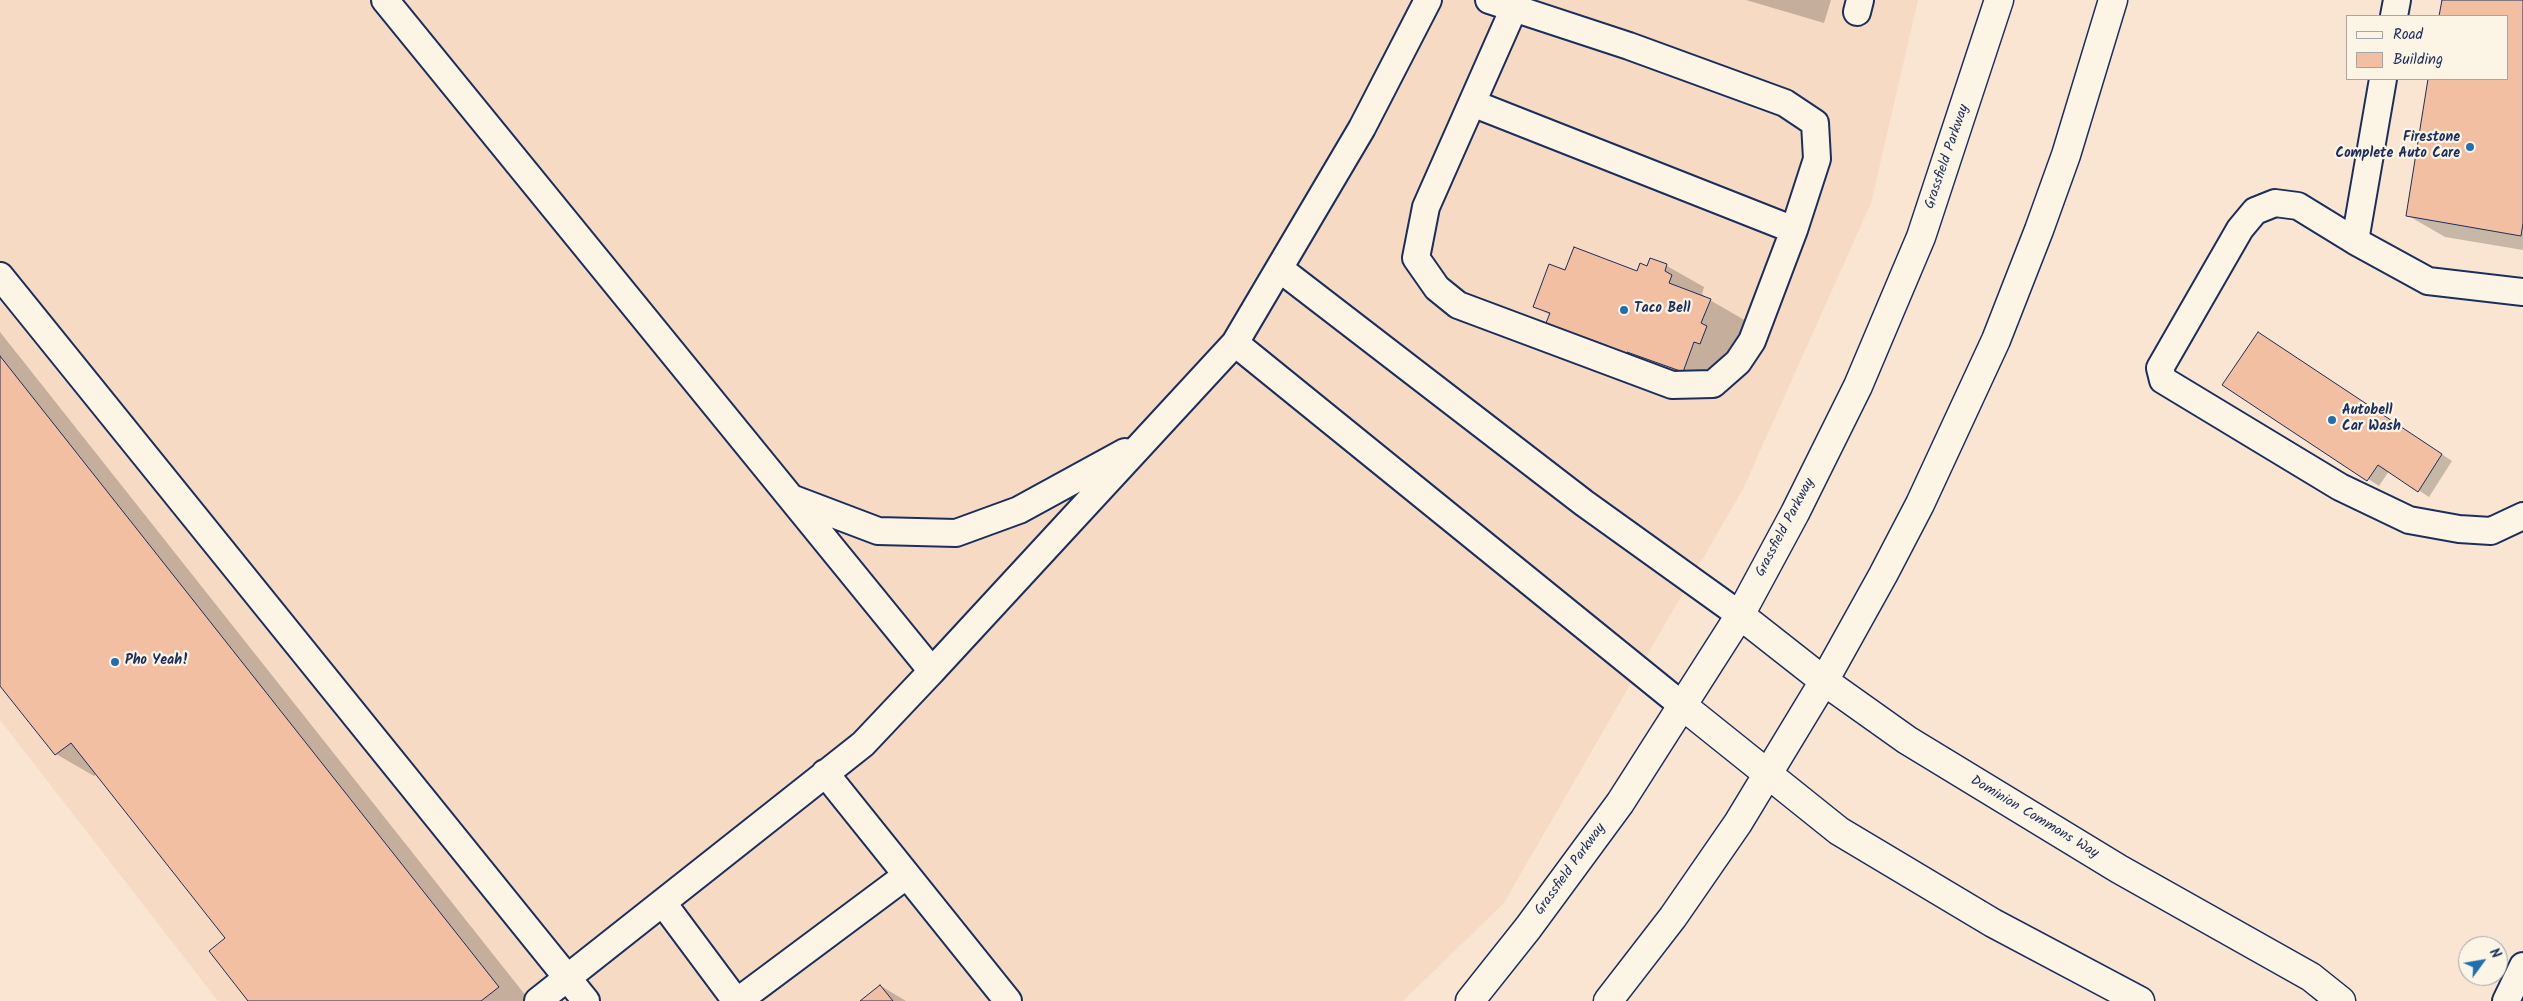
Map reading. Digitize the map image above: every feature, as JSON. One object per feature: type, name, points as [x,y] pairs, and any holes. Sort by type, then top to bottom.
[{"type":"street","name":"Grassfield Parkway","points":[[1470,1001],[1528,928],[1620,803],[1740,615],[1795,513],[1858,386],[1914,254],[1943,176],[1999,0]]},
{"type":"street","points":[[1608,1001],[1722,847],[1768,774],[1824,681],[1920,504],[1996,340],[2066,156],[2113,0]]},
{"type":"street","name":"Dominion Commons Way","points":[[1740,615],[1824,681],[1907,740],[2119,869],[2311,977],[2341,1001]]},
{"type":"street","points":[[1683,706],[1839,831],[1993,923],[2140,1001]]},
{"type":"lane","points":[[385,0],[932,672]]},
{"type":"lane","points":[[538,1001],[863,744],[932,672],[1235,343],[1280,270],[1362,128],[1428,0]]},
{"type":"lane","points":[[1489,0],[1514,8],[1629,46],[1785,103],[1815,123],[1817,159],[1794,230],[1752,341],[1738,362],[1713,384],[1672,385],[1458,305],[1437,288],[1416,258],[1426,207],[1514,8]]},
{"type":"lane","points":[[2394,15],[2397,0]]},
{"type":"lane","points":[[2355,241],[2383,80]]},
{"type":"lane","points":[[1472,104],[1794,230]]},
{"type":"lane","points":[[2523,292],[2428,281],[2355,241],[2298,206],[2275,203],[2256,211],[2240,229],[2160,368],[2163,380],[2340,487],[2410,520],[2458,529],[2491,531],[2523,516]]},
{"type":"lane","points":[[1280,270],[1584,503],[1740,615]]},
{"type":"lane","points":[[0,276],[586,1001]]},
{"type":"lane","points":[[1235,343],[1683,706]]},
{"type":"lane","points":[[790,497],[878,531],[956,533],[1018,510],[1145,441]]},
{"type":"lane","points":[[825,774],[1008,1001]]},
{"type":"lane","points":[[663,903],[737,1001],[907,875]]},
{"type":"lane","points":[[2506,1001],[2523,966]]},
{"type":"shaded area","points":[[0,0],[1918,0],[1871,203],[1743,489],[1504,903],[1403,1001],[218,1001],[0,720]]},
{"type":"building","name":"Firestone Complete Auto Care","points":[[2442,0],[2523,0],[2523,223],[2521,236],[2406,216],[2428,80],[2508,80],[2508,15],[2439,15]]},
{"type":"building","name":"Taco Bell","points":[[1574,247],[1637,271],[1640,263],[1647,266],[1650,258],[1667,264],[1665,271],[1672,275],[1669,283],[1711,299],[1701,323],[1707,326],[1700,344],[1694,342],[1683,372],[1627,352],[1626,356],[1608,349],[1608,346],[1546,323],[1550,313],[1533,307],[1549,264],[1565,270]]},
{"type":"building","name":"Autobell Car Wash","points":[[2258,332],[2442,454],[2418,492],[2378,465],[2367,481],[2222,385]]},
{"type":"building","points":[[0,356],[499,987],[481,1001],[248,1001],[209,951],[225,938],[71,743],[55,755],[0,686]]},
{"type":"building","points":[[880,985],[893,1001],[860,1001]]},
{"type":"place","name":"Firestone Complete Auto Care","points":[[2470,147]]},
{"type":"place","name":"Taco Bell","points":[[1624,310]]},
{"type":"place","name":"Autobell Car Wash","points":[[2332,420]]},
{"type":"place","name":"Pho Yeah!","points":[[115,662]]}]
